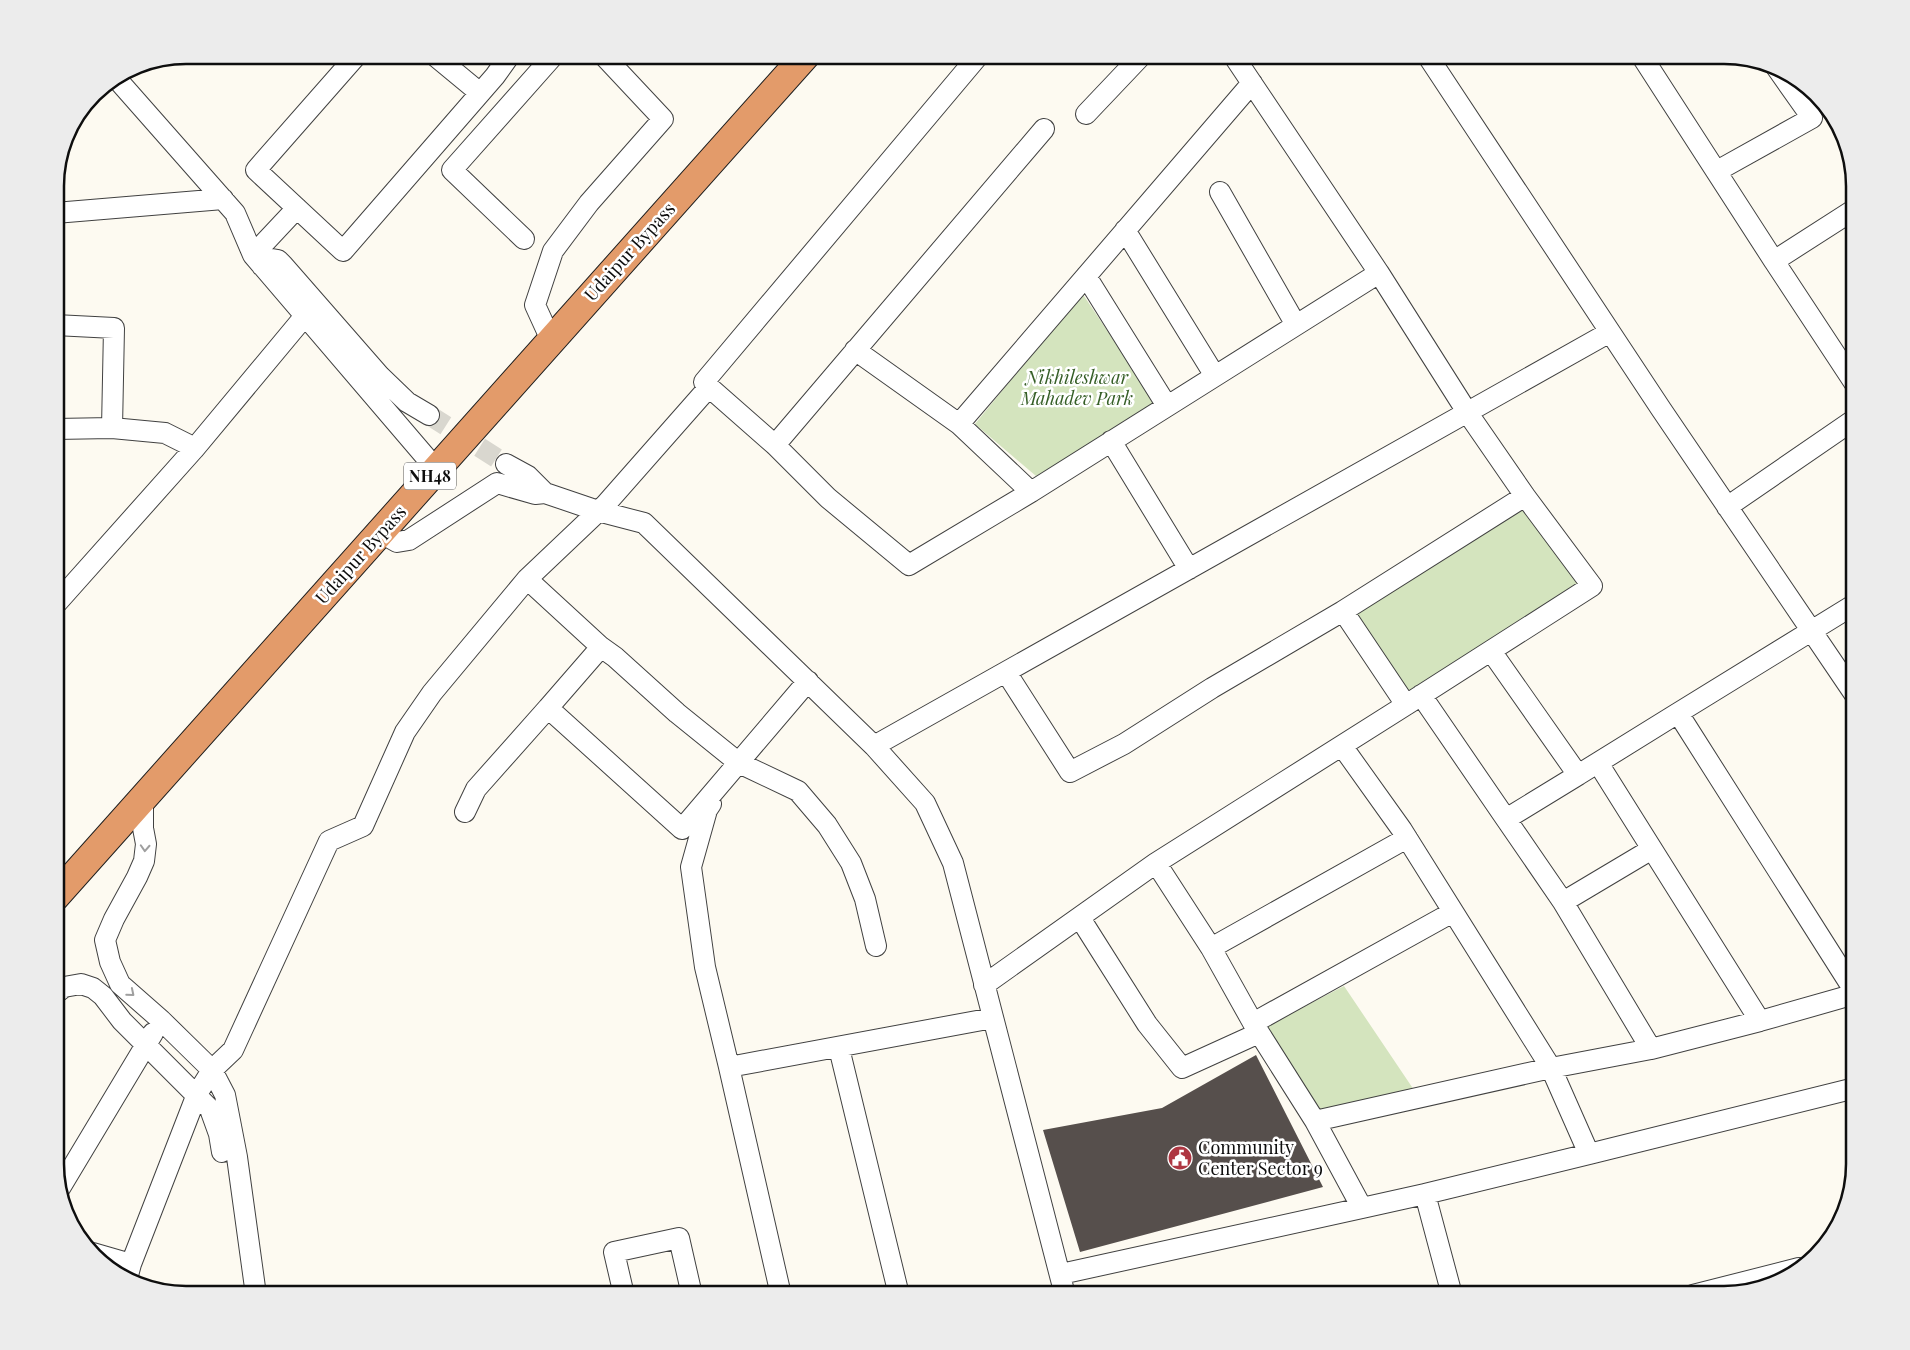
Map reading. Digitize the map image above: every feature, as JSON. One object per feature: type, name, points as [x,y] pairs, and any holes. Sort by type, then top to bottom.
[{"type":"highway","name":"Udaipur Bypass","points":[[64,887],[798,64]]},
{"type":"street","points":[[349,64],[256,170],[343,251],[503,64]]},
{"type":"street","points":[[445,64],[480,93]]},
{"type":"street","points":[[524,239],[452,170],[546,64]]},
{"type":"street","points":[[551,340],[535,305],[553,251],[589,203],[663,119],[611,64]]},
{"type":"street","points":[[972,64],[704,382],[775,446],[828,498],[909,565],[1031,492],[1379,273]]},
{"type":"street","points":[[1086,114],[1133,64]]},
{"type":"street","points":[[984,985],[1156,863],[1592,586],[1525,496],[1467,412],[1379,273],[1239,64]]},
{"type":"street","points":[[1433,64],[1727,507],[1846,682]]},
{"type":"street","points":[[1647,64],[1846,370]]},
{"type":"street","points":[[120,83],[235,212],[257,260],[436,470]]},
{"type":"street","points":[[1716,171],[1819,114],[1791,83]]},
{"type":"street","points":[[959,424],[1252,84]]},
{"type":"street","points":[[775,446],[1044,129]]},
{"type":"street","points":[[1220,192],[1296,325]]},
{"type":"street","points":[[64,212],[223,199]]},
{"type":"street","points":[[257,260],[297,208]]},
{"type":"street","points":[[1774,261],[1846,216]]},
{"type":"street","points":[[1125,230],[1215,376]]},
{"type":"street","points":[[257,260],[272,259],[278,260],[283,264],[380,376],[406,402],[429,415]]},
{"type":"street","points":[[1086,276],[1167,406]]},
{"type":"street","points":[[64,595],[195,448],[304,317]]},
{"type":"street","points":[[64,325],[114,328],[112,428]]},
{"type":"street","points":[[874,746],[1610,332]]},
{"type":"street","points":[[855,350],[959,424],[1031,492]]},
{"type":"street","points":[[116,1265],[129,1271],[197,1094],[212,1070],[233,1050],[329,841],[363,826],[405,732],[432,693],[527,579],[606,505],[709,388]]},
{"type":"street","points":[[1727,507],[1846,425]]},
{"type":"street","points":[[64,429],[112,428],[165,433],[195,448]]},
{"type":"street","points":[[1111,441],[1189,568]]},
{"type":"street","points":[[506,464],[528,476],[545,493]]},
{"type":"street","points":[[381,533],[397,542],[409,540],[497,483],[535,494],[545,493],[598,511],[644,523],[874,746],[925,803],[953,863],[1063,1286]]},
{"type":"street","points":[[1006,672],[1070,772],[1124,744],[1212,688],[1343,611],[1525,496]]},
{"type":"street","points":[[527,579],[600,647],[615,657],[677,712],[739,763],[798,791],[827,825],[851,864],[865,899],[876,946]]},
{"type":"street","points":[[1506,819],[1846,609]]},
{"type":"street","points":[[1343,611],[1506,819],[1563,902],[1651,1049]]},
{"type":"street","points":[[465,812],[476,789],[600,647]]},
{"type":"street","points":[[1491,651],[1578,775]]},
{"type":"street","points":[[548,708],[682,829],[808,681]]},
{"type":"street","points":[[1678,713],[1846,979]]},
{"type":"street","points":[[1342,746],[1407,838],[1551,1068],[1589,1154]]},
{"type":"street","points":[[739,763],[706,810],[691,867],[705,967],[780,1286]]},
{"type":"street","points":[[1598,763],[1760,1021]]},
{"type":"street","points":[[142,800],[143,828],[146,844],[144,861],[105,940],[110,962],[120,984],[161,1020],[212,1070],[225,1095],[237,1157],[255,1286]]},
{"type":"street","points":[[1211,948],[1407,838]]},
{"type":"street","points":[[1563,902],[1652,849]]},
{"type":"street","points":[[1156,863],[1211,948],[1256,1028],[1315,1121],[1362,1208]]},
{"type":"street","points":[[1080,918],[1147,1024],[1182,1068],[1256,1028],[1454,912]]},
{"type":"street","points":[[64,987],[81,984],[93,988],[103,996],[122,1021],[210,1109],[219,1134],[243,1286]]},
{"type":"street","points":[[1315,1121],[1551,1068],[1651,1049],[1760,1021],[1846,996]]},
{"type":"street","points":[[728,1067],[993,1018]]},
{"type":"street","points":[[65,1180],[161,1020]]},
{"type":"street","points":[[839,1048],[897,1286]]},
{"type":"street","points":[[1060,1274],[1425,1194],[1846,1090]]},
{"type":"street","points":[[210,1109],[225,1095]]},
{"type":"street","points":[[181,1136],[194,1125],[205,1125],[219,1134]]},
{"type":"street","points":[[1425,1194],[1450,1286]]},
{"type":"street","points":[[622,1286],[614,1252],[679,1238],[690,1286]]},
{"type":"street","points":[[1730,1286],[1779,1273]]},
{"type":"green space","name":"Nikhileshwar Mahadev Park","points":[[1082,293],[1159,408],[1036,476],[975,424]]},
{"type":"green space","points":[[1522,504],[1584,591],[1403,700],[1353,612]]},
{"type":"green space","points":[[1344,986],[1414,1090],[1321,1113],[1265,1027]]},
{"type":"building","name":"Community Center Sector 9","points":[[1256,1055],[1323,1187],[1080,1252],[1043,1130],[1162,1108]]},
{"type":"tunnel","points":[[429,415],[506,464]]},
{"type":"place","name":"Community Center Sector 9","points":[[1180,1158]]}]
